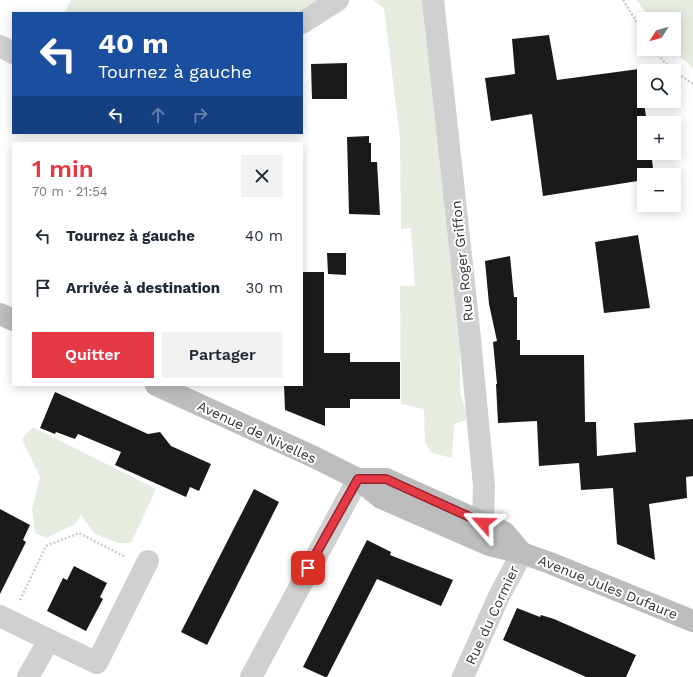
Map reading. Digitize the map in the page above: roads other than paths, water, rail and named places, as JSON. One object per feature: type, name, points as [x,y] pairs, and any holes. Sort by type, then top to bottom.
[{"type":"main road","points":[[0,314],[12,320]]},
{"type":"main road","name":"Avenue de Nivelles","points":[[158,386],[314,457],[358,479],[381,498],[489,546],[522,553]]},
{"type":"main road","name":"Avenue de Nivelles","points":[[358,479],[386,479],[504,532],[522,553]]},
{"type":"main road","name":"Avenue Jules Dufaure","points":[[522,553],[564,568],[693,622]]},
{"type":"street","points":[[303,22],[338,0]]},
{"type":"street","name":"Rue Roger Griffon","points":[[433,0],[470,338],[484,486],[483,523]]},
{"type":"street","points":[[0,46],[12,52]]},
{"type":"street","points":[[251,677],[358,479]]},
{"type":"street","name":"Rue du Cormier","points":[[463,677],[499,596],[522,553]]},
{"type":"street","points":[[5,618],[97,663],[146,564]]},
{"type":"street","points":[[28,677],[49,640]]}]
